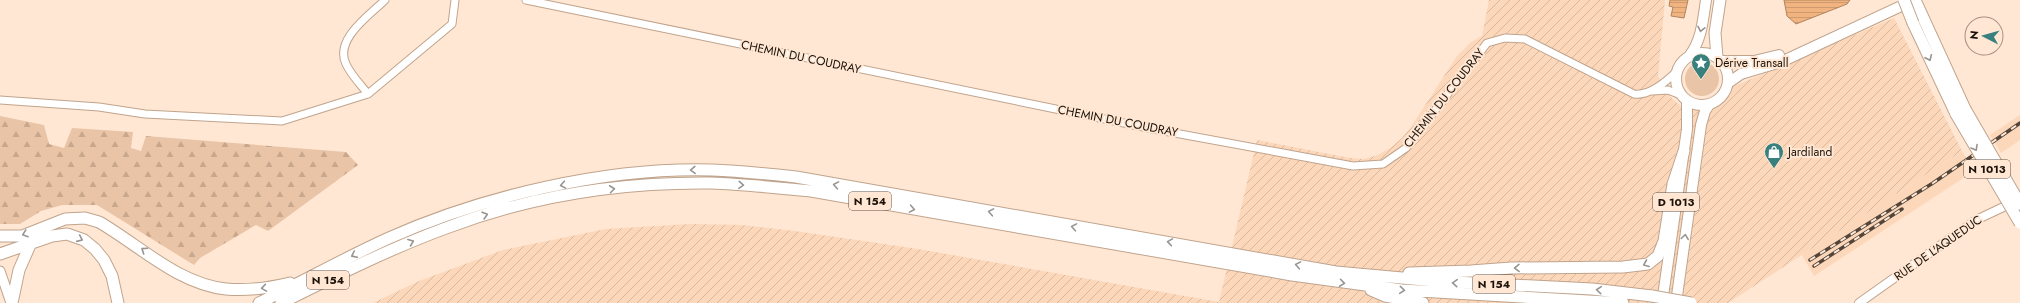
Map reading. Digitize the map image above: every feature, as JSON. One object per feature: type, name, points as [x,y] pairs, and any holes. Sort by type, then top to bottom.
[{"type":"highway","points":[[1719,59],[1715,34],[1720,0]]},
{"type":"highway","name":"N 1013","points":[[1903,0],[1921,19],[1955,90],[1960,111],[2020,204]]},
{"type":"highway","name":"N 1013","points":[[1915,0],[1921,19],[1960,111],[2020,223]]},
{"type":"highway","points":[[1336,272],[1443,272],[1511,268],[1642,266],[1654,260],[1662,250],[1673,184],[1684,151]]},
{"type":"highway","name":"N 154","points":[[259,303],[390,238],[438,218],[510,196],[548,187],[628,175],[710,170],[796,178],[1336,272],[1435,281],[1592,289],[1652,296],[1691,303]]},
{"type":"highway","name":"N 154","points":[[281,303],[409,242],[480,216],[536,202],[591,191],[678,183],[755,185],[811,191],[1364,286],[1623,303]]},
{"type":"highway","points":[[0,236],[22,236],[65,219],[85,218],[99,222],[182,275],[210,285],[225,289],[260,289],[302,281]]},
{"type":"highway","points":[[0,254],[30,245],[52,236],[68,234],[84,240],[96,249],[104,260],[112,276],[118,303]]},
{"type":"highway","points":[[12,303],[19,270],[30,245]]},
{"type":"highway","points":[[1364,286],[1385,296],[1423,303]]},
{"type":"main road","points":[[1706,0],[1700,35],[1696,48],[1682,62],[1677,71],[1676,86],[1684,98],[1698,105],[1709,105],[1721,97],[1728,83],[1728,75],[1719,59]]},
{"type":"main road","points":[[1690,55],[1704,52],[1719,59],[1743,62],[1777,56],[1903,0]]},
{"type":"main road","points":[[1728,83],[1741,74],[1781,62],[1915,0]]},
{"type":"main road","points":[[1921,0],[1921,19]]},
{"type":"main road","name":"D 1013","points":[[1662,303],[1688,116],[1684,98]]},
{"type":"main road","name":"D 1013","points":[[1676,303],[1701,125],[1705,110],[1709,105]]},
{"type":"main road","points":[[0,271],[12,303]]},
{"type":"street","points":[[368,94],[346,64],[343,50],[350,35],[385,0]]},
{"type":"street","points":[[0,100],[99,107],[145,114],[270,122],[282,121],[368,94],[452,24],[455,0]]},
{"type":"street","name":"CHEMIN DU COUDRAY","points":[[526,0],[1146,127],[1353,166],[1383,164],[1406,148],[1487,43],[1499,40],[1525,39],[1634,94],[1641,95],[1647,92],[1668,90],[1684,98]]},
{"type":"street","points":[[1647,92],[1677,71]]},
{"type":"street","name":"RUE DE L'AQUEDUC","points":[[1859,303],[1976,220],[2020,200]]},
{"type":"shaded area","points":[[1489,0],[1665,0],[1658,76],[1667,94],[1683,108],[1894,18],[1962,151],[1728,303],[373,303],[419,281],[503,250],[606,229],[691,224],[741,225],[795,231],[918,249],[1219,302],[1257,140],[1350,158],[1364,159],[1378,155],[1390,148],[1402,138],[1411,127],[1457,56],[1471,42],[1482,36]]},
{"type":"shaded area","points":[[1670,0],[1688,0],[1684,18],[1671,16],[1673,7],[1669,6]]},
{"type":"shaded area","points":[[1784,0],[1850,0],[1847,4],[1796,24],[1787,16]]},
{"type":"shaded area","points":[[2020,115],[2020,140],[2001,153],[1990,135]]},
{"type":"shaded area","points":[[1962,151],[1974,171],[1814,276],[1802,255]]},
{"type":"green space","points":[[1705,62],[1712,64],[1717,69],[1719,79],[1717,89],[1712,94],[1699,96],[1692,94],[1687,89],[1685,76],[1687,69],[1692,64]]},
{"type":"green space","points":[[0,116],[44,125],[49,144],[64,148],[72,128],[133,132],[131,148],[141,151],[146,136],[346,152],[358,165],[268,231],[256,225],[200,258],[194,265],[97,205],[62,205],[41,211],[20,224],[0,224]]},
{"type":"railway","points":[[1810,260],[1933,183],[2020,123]]},
{"type":"railway","points":[[1814,266],[1902,209]]},
{"type":"place","name":"Dérive Transall","points":[[1701,80]]},
{"type":"place","name":"Jardiland","points":[[1774,169]]}]
